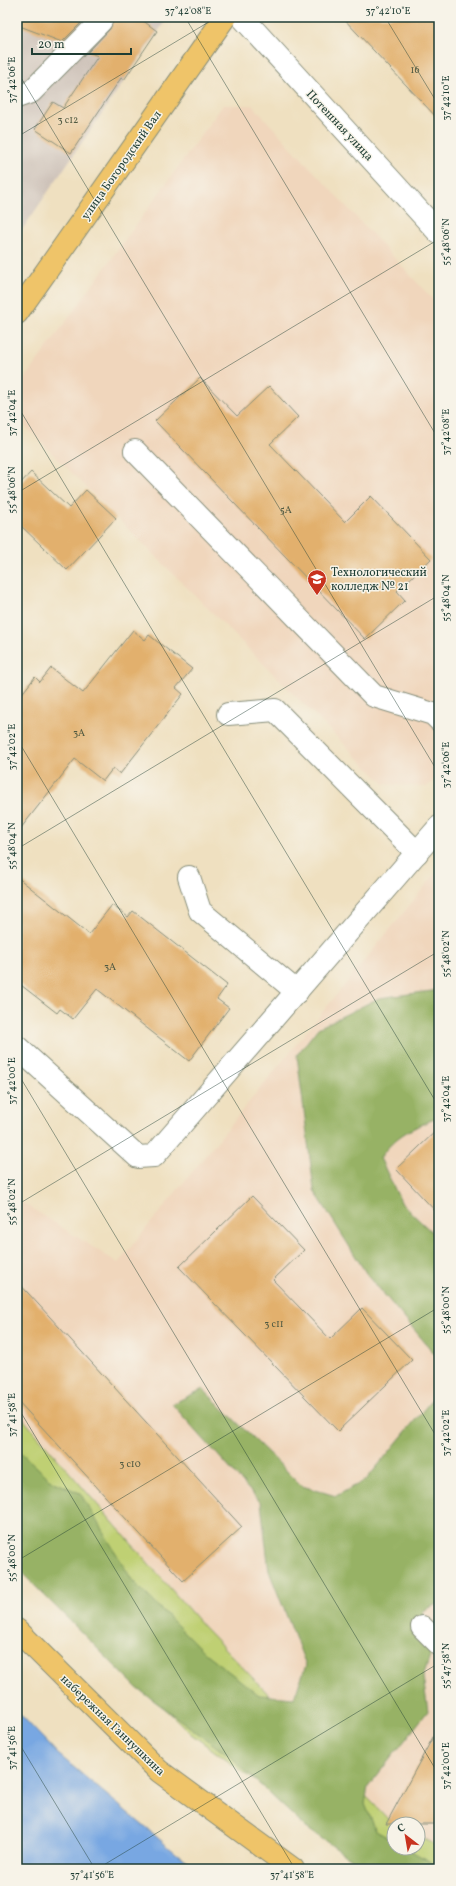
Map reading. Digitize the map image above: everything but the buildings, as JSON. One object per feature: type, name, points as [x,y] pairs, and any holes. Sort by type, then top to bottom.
[{"type":"main road","name":"улица Богородский Вал","points":[[17,313],[225,17]]},
{"type":"main road","name":"набережная Ганнушкина","points":[[17,1630],[159,1771],[293,1869]]},
{"type":"street","points":[[17,97],[30,92],[101,21],[102,17]]},
{"type":"street","name":"Потешная улица","points":[[242,17],[439,233]]},
{"type":"street","points":[[135,450],[374,696],[433,714],[439,720]]},
{"type":"street","points":[[228,714],[275,710],[417,853]]},
{"type":"street","points":[[17,1047],[138,1157],[154,1156],[439,827]]},
{"type":"street","points":[[189,877],[200,911],[297,992]]},
{"type":"street","points":[[422,1627],[439,1644]]},
{"type":"shaded area","points":[[17,17],[168,17],[17,237]]},
{"type":"shaded area","name":"Технологический колледж № 21","points":[[223,105],[252,105],[439,306],[439,775],[427,787],[384,784],[17,418],[17,389]]},
{"type":"shaded area","points":[[439,869],[439,1847],[426,1840],[426,1816],[386,1817],[305,1734],[203,1626],[17,1412],[17,1199],[118,1263]]},
{"type":"green space","points":[[439,990],[439,1117],[413,1128],[399,1137],[380,1158],[402,1204],[439,1239],[439,1359],[366,1273],[314,1190],[297,1055],[318,1028],[379,998]]},
{"type":"green space","points":[[203,1389],[302,1486],[336,1496],[366,1480],[439,1391],[439,1603],[423,1611],[426,1628],[434,1643],[423,1677],[428,1711],[368,1787],[365,1804],[376,1831],[386,1837],[386,1856],[420,1856],[439,1867],[439,1869],[371,1869],[353,1860],[305,1827],[233,1759],[137,1688],[17,1568],[17,1449],[52,1481],[80,1493],[132,1580],[206,1654],[259,1695],[294,1698],[306,1665],[269,1571],[261,1503],[172,1404]]},
{"type":"green space","points":[[17,1412],[203,1626],[386,1817],[386,1856],[426,1856],[426,1840],[439,1847],[439,1869],[376,1869],[191,1734],[28,1572],[17,1558]]},
{"type":"water","points":[[17,1711],[58,1754],[177,1854],[200,1869],[17,1869]]},
{"type":"place","name":"Технологический колледж № 21","points":[[317,596]]}]
